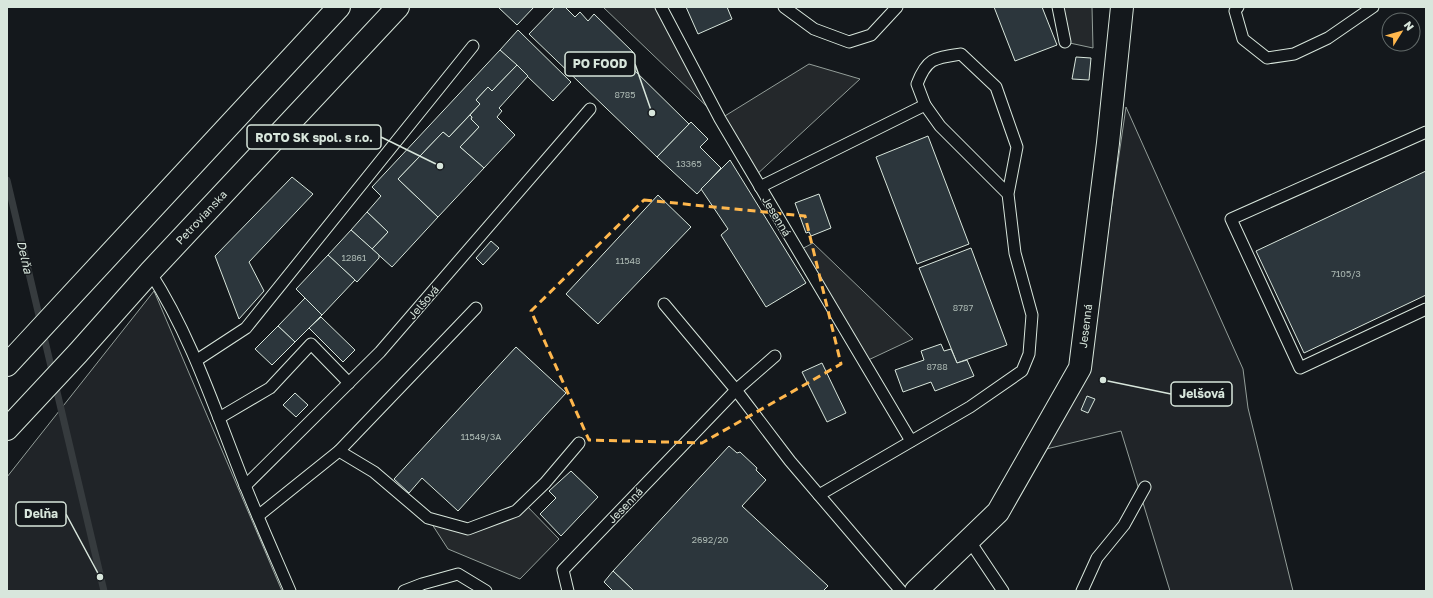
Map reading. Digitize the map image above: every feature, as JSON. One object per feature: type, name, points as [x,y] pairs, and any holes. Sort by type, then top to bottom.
[{"type":"main road","points":[[7,365],[339,7]]},
{"type":"main road","name":"Petrovianska","points":[[8,427],[78,353],[150,272],[398,7]]},
{"type":"main road","name":"Jesenná","points":[[916,591],[998,512],[1080,368],[1122,7]]},
{"type":"lane","name":"Jesenná","points":[[661,7],[720,119],[911,441]]},
{"type":"lane","points":[[790,9],[814,29],[849,42],[871,35],[897,7]]},
{"type":"lane","points":[[1058,7],[1066,42]]},
{"type":"lane","points":[[1238,7],[1235,11],[1243,39],[1267,58],[1294,54],[1328,38],[1373,7]]},
{"type":"lane","points":[[196,360],[246,328],[474,46]]},
{"type":"lane","points":[[819,495],[970,407],[999,388],[1022,371],[1030,354],[1032,315],[1015,253],[1008,194],[1017,147],[996,87],[961,54],[936,57],[923,70],[917,84],[925,105],[940,126],[1008,194]]},
{"type":"lane","points":[[760,187],[925,105]]},
{"type":"lane","name":"Jelšová","points":[[245,486],[380,352],[590,109]]},
{"type":"lane","points":[[1426,132],[1231,219],[1300,368],[1426,309]]},
{"type":"lane","points":[[150,272],[167,298],[196,360],[245,486],[290,591]]},
{"type":"lane","points":[[664,304],[736,390],[790,460],[900,591]]},
{"type":"lane","points":[[258,516],[339,452],[476,308]]},
{"type":"lane","points":[[219,418],[270,388],[312,344],[349,383]]},
{"type":"lane","name":"Jesenná","points":[[568,591],[563,570],[736,390],[775,356]]},
{"type":"lane","points":[[339,452],[374,472],[428,518],[468,529],[516,511],[546,483],[579,443]]},
{"type":"lane","points":[[1082,591],[1097,558],[1124,525],[1145,487]]},
{"type":"lane","points":[[969,540],[1003,591]]},
{"type":"lane","points":[[404,591],[422,584],[458,574],[486,591]]},
{"type":"highlighted area","points":[[644,200],[805,216],[841,364],[702,443],[589,440],[531,311]]},
{"type":"shaded area","points":[[603,7],[661,7],[720,119]]},
{"type":"shaded area","points":[[1058,7],[1092,7],[1093,48],[1065,42]]},
{"type":"shaded area","points":[[809,64],[860,79],[754,177],[720,119]]},
{"type":"shaded area","points":[[1126,107],[1243,369],[1248,408],[1293,591],[1170,591],[1121,431],[1038,451],[1090,355]]},
{"type":"shaded area","points":[[813,243],[913,339],[864,362],[798,251]]},
{"type":"shaded area","points":[[154,291],[282,591],[7,591],[7,477]]},
{"type":"shaded area","points":[[524,503],[559,539],[520,579],[448,549],[428,518],[468,529]]},
{"type":"building","points":[[498,7],[534,7],[517,25]]},
{"type":"building","points":[[555,7],[565,7],[575,17],[580,12],[588,21],[594,14],[634,53],[627,60],[630,63],[628,64],[689,124],[657,157],[529,34]]},
{"type":"building","points":[[686,7],[727,7],[732,19],[698,34]]},
{"type":"building","points":[[994,7],[1042,7],[1057,45],[1015,61]]},
{"type":"building","points":[[518,30],[571,82],[553,101],[500,50]]},
{"type":"building","points":[[500,50],[517,65],[492,91],[488,87],[476,100],[480,104],[449,137],[443,132],[398,179],[438,217],[392,267],[372,249],[388,232],[367,212],[381,196],[372,187]]},
{"type":"building","points":[[1076,57],[1091,58],[1089,80],[1072,79]]},
{"type":"building","points":[[517,65],[528,76],[499,108],[502,111],[497,117],[515,135],[484,168],[460,147],[479,127],[471,119],[472,117],[470,115],[480,104],[476,100],[488,87],[492,91]]},
{"type":"building","points":[[470,115],[472,117],[471,119],[479,127],[460,147],[484,168],[438,217],[398,179],[443,132],[449,137]]},
{"type":"building","points":[[691,122],[708,139],[700,147],[721,168],[697,194],[657,157]]},
{"type":"building","points":[[928,136],[969,244],[917,264],[876,157]]},
{"type":"building","points":[[730,160],[806,283],[766,307],[721,235],[728,229],[701,189]]},
{"type":"building","points":[[1426,171],[1426,295],[1304,353],[1256,251]]},
{"type":"building","points":[[292,177],[313,194],[249,262],[264,291],[239,319],[215,256]]},
{"type":"building","points":[[819,194],[831,228],[811,236],[809,232],[806,233],[795,203]]},
{"type":"building","points":[[658,195],[691,227],[598,324],[566,294]]},
{"type":"building","points":[[367,212],[388,232],[372,249],[351,230]]},
{"type":"building","points":[[351,230],[379,255],[379,258],[357,282],[328,255]]},
{"type":"building","points":[[491,241],[499,248],[483,265],[476,258]]},
{"type":"building","points":[[971,248],[1007,345],[957,363],[919,268]]},
{"type":"building","points":[[328,255],[355,280],[322,315],[296,289]]},
{"type":"building","points":[[305,298],[322,315],[295,342],[278,326]]},
{"type":"building","points":[[321,317],[355,350],[343,362],[309,328]]},
{"type":"building","points":[[278,326],[295,342],[272,365],[255,349]]},
{"type":"building","points":[[941,344],[944,351],[951,349],[957,363],[967,360],[974,376],[935,391],[931,382],[903,392],[895,370],[924,360],[921,351]]},
{"type":"building","points":[[516,347],[566,393],[458,511],[422,478],[409,493],[394,479]]},
{"type":"building","points":[[822,363],[846,413],[827,422],[802,372]]},
{"type":"building","points":[[295,393],[308,405],[296,417],[283,405]]},
{"type":"building","points":[[1087,396],[1095,399],[1088,413],[1081,410]]},
{"type":"building","points":[[729,446],[737,453],[740,452],[757,468],[756,470],[766,480],[742,506],[828,586],[823,591],[634,591],[613,571]]},
{"type":"building","points":[[571,471],[598,497],[561,536],[540,514],[556,498],[549,491]]},
{"type":"building","points":[[613,571],[634,591],[613,591],[604,582]]},
{"type":"waterway","name":"Delňa","points":[[7,180],[104,591]]},
{"type":"place","name":"PO FOOD","points":[[652,113]]},
{"type":"place","name":"ROTO SK spol. s r.o.","points":[[440,166]]},
{"type":"place","name":"Jelšová","points":[[1103,380]]},
{"type":"place","name":"Delňa","points":[[100,577]]}]
